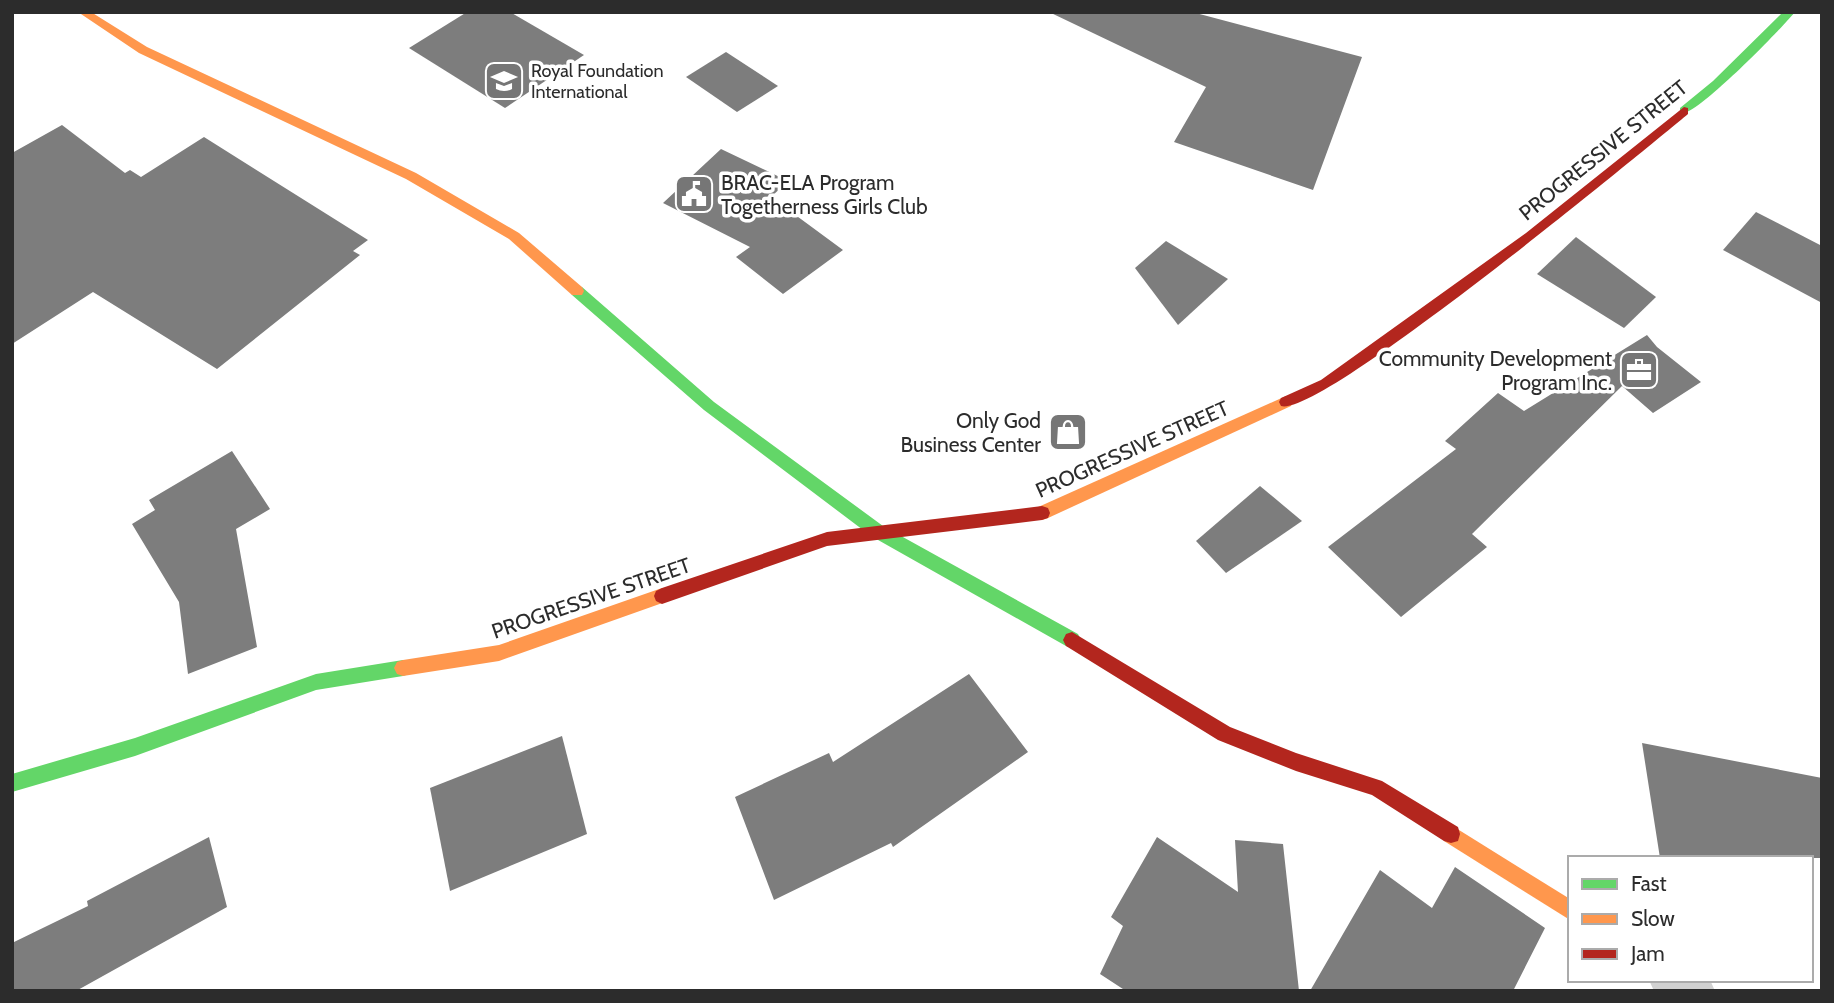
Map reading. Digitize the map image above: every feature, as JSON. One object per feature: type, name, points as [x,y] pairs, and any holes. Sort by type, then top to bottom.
[{"type":"street","points":[[83,12],[143,50],[411,176],[514,236],[709,406],[877,531],[1068,637],[1224,734],[1296,762],[1376,787],[1568,909]]},
{"type":"street","name":"PROGRESSIVE STREET","points":[[12,782],[135,747],[316,682],[499,653],[827,539],[877,531],[1040,514],[1326,384],[1531,236],[1717,84],[1790,12]]},
{"type":"building","name":"Royal Foundation International","points":[[467,12],[510,12],[584,55],[505,108],[409,48]]},
{"type":"building","points":[[1049,12],[1192,12],[1362,57],[1313,190],[1174,142],[1206,87]]},
{"type":"building","points":[[726,52],[778,86],[737,112],[686,77]]},
{"type":"building","points":[[62,125],[125,173],[130,170],[141,177],[204,137],[368,240],[353,251],[360,255],[217,369],[93,292],[12,344],[12,153]]},
{"type":"building","points":[[721,149],[788,181],[771,197],[843,250],[783,294],[736,257],[750,247],[663,203]]},
{"type":"building","points":[[1756,212],[1822,246],[1822,303],[1723,250]]},
{"type":"building","points":[[1576,237],[1656,297],[1624,328],[1537,274]]},
{"type":"building","points":[[1166,241],[1228,279],[1178,325],[1135,268]]},
{"type":"building","points":[[1647,335],[1657,347],[1701,382],[1653,413],[1622,386],[1472,534],[1487,547],[1401,617],[1328,547],[1456,449],[1445,441],[1498,393],[1524,411]]},
{"type":"building","points":[[232,451],[270,509],[236,529],[257,647],[188,674],[179,602],[132,524],[155,510],[149,500]]},
{"type":"building","points":[[1260,486],[1302,521],[1226,573],[1196,541]]},
{"type":"building","points":[[969,674],[1028,752],[893,847],[891,843],[774,900],[735,797],[829,753],[833,762]]},
{"type":"building","points":[[562,736],[587,834],[450,891],[430,788]]},
{"type":"building","points":[[1642,743],[1822,778],[1822,858],[1660,856]]},
{"type":"building","points":[[209,837],[227,907],[76,991],[12,991],[12,943],[88,906],[87,901]]},
{"type":"building","points":[[1157,837],[1238,892],[1235,840],[1283,844],[1299,991],[1126,991],[1100,974],[1123,926],[1111,917]]},
{"type":"building","points":[[1455,867],[1545,928],[1513,991],[1310,991],[1380,870],[1432,908]]},
{"type":"traffic: fast","points":[[1684,111],[1717,84],[1790,12]]},
{"type":"traffic: fast","points":[[577,291],[709,406],[877,531],[1072,640]]},
{"type":"traffic: fast","points":[[12,783],[135,747],[316,682],[403,668]]},
{"type":"traffic: slow","points":[[83,12],[143,50],[411,176],[514,236],[577,291]]},
{"type":"traffic: slow","points":[[1042,513],[1286,402]]},
{"type":"traffic: slow","points":[[403,668],[499,653],[662,596]]},
{"type":"traffic: slow","points":[[1451,834],[1568,909]]},
{"type":"traffic: jam","points":[[1286,402],[1326,384],[1531,236],[1684,111]]},
{"type":"traffic: jam","points":[[662,596],[827,539],[1042,513]]},
{"type":"traffic: jam","points":[[1072,640],[1224,734],[1296,762],[1376,787],[1451,834]]},
{"type":"place","name":"Royal Foundation International","points":[[504,81]]},
{"type":"place","name":"BRAC-ELA Program Togetherness Girls Club","points":[[694,194]]},
{"type":"place","name":"Community Development Program Inc.","points":[[1639,370]]},
{"type":"place","name":"Only God Business Center","points":[[1068,432]]}]
